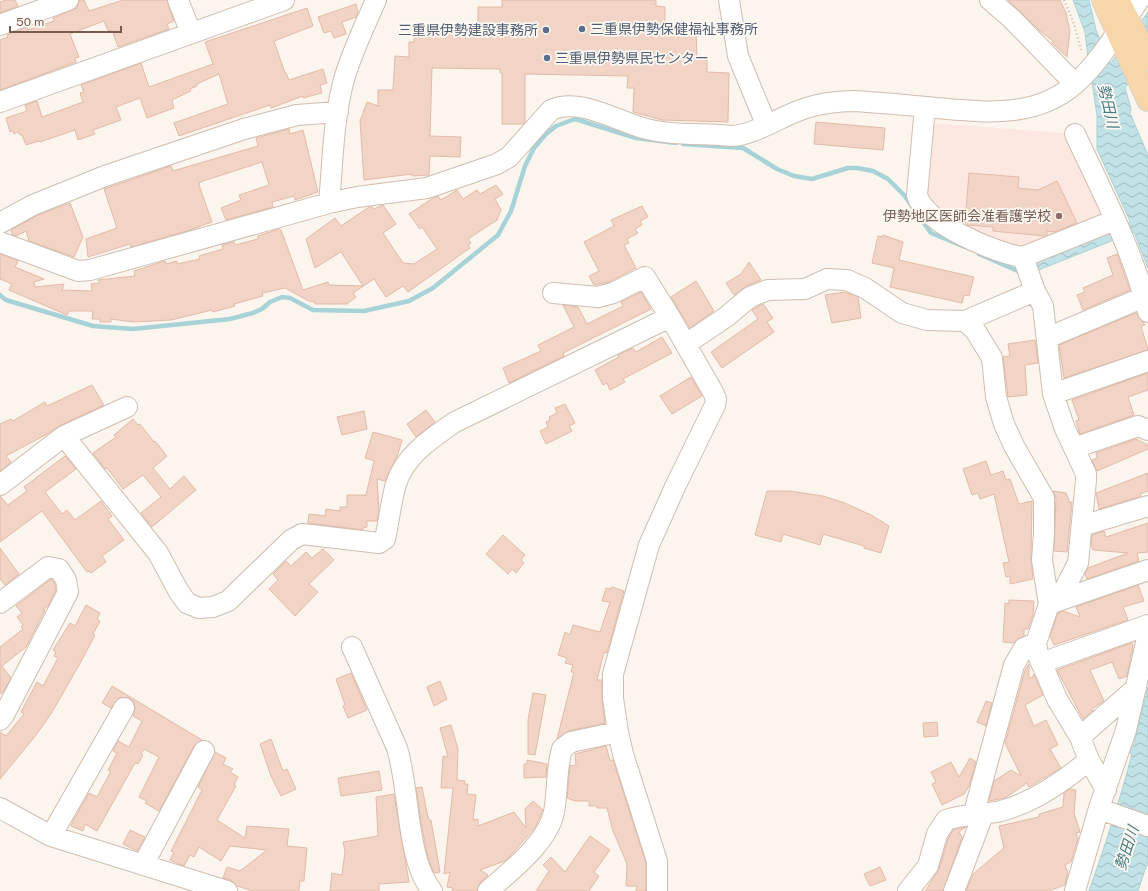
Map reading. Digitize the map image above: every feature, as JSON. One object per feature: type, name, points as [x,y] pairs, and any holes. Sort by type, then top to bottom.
[{"type":"main road","points":[[1103,0],[1123,22],[1142,65],[1148,100]]},
{"type":"street","points":[[0,25],[31,6],[68,0]]},
{"type":"street","points":[[178,0],[191,33]]},
{"type":"street","points":[[0,102],[284,0]]},
{"type":"street","points":[[329,203],[338,112],[347,71],[358,39],[376,0]]},
{"type":"street","points":[[729,0],[738,56],[766,124]]},
{"type":"street","points":[[990,0],[1083,76]]},
{"type":"street","points":[[0,242],[78,271],[90,270],[329,203],[356,197],[427,188],[497,164],[509,157],[544,116],[551,110],[560,106],[580,106],[642,128],[664,132],[741,136],[807,107],[840,101],[855,100],[985,112],[1016,110],[1055,98],[1083,76],[1123,22]]},
{"type":"street","points":[[925,107],[917,195],[922,207],[956,233],[1013,256],[1029,272],[1043,306],[1053,394],[1065,429],[1086,474],[1078,563],[1065,588],[1049,604],[1036,643],[1041,663],[1057,699],[1080,737],[1103,803],[1148,826]]},
{"type":"street","points":[[0,223],[33,205],[105,176],[244,128],[297,115],[338,112]]},
{"type":"street","points":[[1047,338],[1146,304],[1140,281],[1119,228],[1075,134]]},
{"type":"street","points":[[686,344],[726,317],[750,297],[768,290],[805,289],[828,279],[847,280],[865,288],[902,313],[927,320],[965,321],[1029,272],[1119,228]]},
{"type":"street","points":[[553,293],[598,297],[613,293],[645,277],[686,344],[716,399],[715,405],[675,487],[649,546],[613,674],[613,698],[618,732],[623,754],[657,861],[657,891]]},
{"type":"street","points":[[64,436],[158,553],[179,592],[187,603],[198,608],[213,607],[228,601],[292,540],[302,534],[378,543],[385,539],[396,484],[404,468],[415,454],[435,436],[456,422],[670,317]]},
{"type":"street","points":[[965,321],[975,330],[992,358],[996,397],[1004,424],[1014,446],[1044,498],[1045,527],[1042,560],[1049,604]]},
{"type":"street","points":[[1053,394],[1148,361]]},
{"type":"street","points":[[0,485],[64,436],[127,407]]},
{"type":"street","points":[[1074,448],[1138,426],[1148,430]]},
{"type":"street","points":[[1082,526],[1148,506]]},
{"type":"street","points":[[0,603],[48,567],[59,569],[66,580],[68,592],[4,716],[0,720]]},
{"type":"street","points":[[1049,604],[1148,570]]},
{"type":"street","points":[[1041,663],[1148,625]]},
{"type":"street","points":[[1075,891],[1126,730],[1148,634]]},
{"type":"street","points":[[954,891],[978,815],[1014,665],[1024,648],[1036,643]]},
{"type":"street","points":[[352,647],[397,748],[402,765],[418,865],[432,891]]},
{"type":"street","points":[[1080,737],[1136,688]]},
{"type":"street","points":[[51,836],[124,708]]},
{"type":"street","points":[[488,891],[531,851],[551,821],[554,814],[558,766],[562,749],[571,742],[618,732]]},
{"type":"street","points":[[143,865],[204,751]]},
{"type":"street","points":[[908,891],[928,866],[937,834],[942,824],[953,818],[978,815],[1024,803],[1062,782],[1089,760]]},
{"type":"street","points":[[0,808],[13,817],[51,836],[227,891]]},
{"type":"path","points":[[1064,0],[1081,47],[1083,76]]},
{"type":"shaded area","points":[[931,123],[1064,133],[1100,212],[1097,220],[1027,249],[971,232],[944,215],[925,193]]},
{"type":"water","name":"勢田川","points":[[1073,0],[1089,0],[1096,30],[1110,64],[1148,12],[1148,55],[1125,88],[1131,109],[1130,113],[1148,155],[1148,268],[1134,232],[1036,271],[1033,261],[1126,225],[1130,221],[1097,149],[1097,115],[1085,32]]},
{"type":"water","name":"勢田川","points":[[1148,687],[1148,861],[1138,891],[1089,891],[1132,754],[1127,752],[1128,747],[1133,747]]},
{"type":"building","points":[[15,0],[18,6],[0,13],[0,2]]},
{"type":"building","points":[[79,0],[84,0],[89,11],[123,0],[167,0],[174,21],[167,24],[169,29],[118,47],[112,30],[108,31],[104,21],[70,34],[79,57],[75,58],[76,62],[0,90],[0,40],[8,37],[7,35],[27,27],[28,30],[54,21],[53,18],[77,8]]},
{"type":"building","points":[[502,0],[656,0],[656,6],[665,7],[665,30],[696,29],[697,59],[707,59],[707,72],[729,73],[728,122],[662,120],[633,112],[634,88],[627,88],[628,76],[525,74],[525,122],[523,124],[502,124],[502,73],[500,73],[500,69],[432,68],[430,136],[461,137],[460,157],[430,156],[429,175],[412,176],[412,174],[364,180],[360,121],[367,102],[378,106],[378,90],[393,90],[395,56],[409,57],[409,42],[414,42],[414,36],[419,36],[419,32],[449,32],[450,27],[478,28],[478,7],[502,7]]},
{"type":"building","points":[[1008,0],[1060,0],[1066,13],[1070,31],[1067,57],[1052,43],[1053,41],[1039,30]]},
{"type":"building","points":[[356,4],[358,12],[356,17],[342,22],[346,34],[334,38],[331,31],[324,33],[318,17]]},
{"type":"building","points":[[307,8],[313,26],[274,41],[285,73],[289,80],[323,69],[327,83],[320,85],[322,93],[303,98],[303,96],[271,108],[270,105],[179,136],[174,123],[228,104],[219,74],[197,84],[197,86],[190,89],[191,91],[172,100],[174,108],[147,118],[140,98],[116,107],[121,120],[93,130],[95,134],[78,140],[75,130],[40,142],[26,145],[22,135],[18,132],[14,134],[13,131],[10,132],[6,118],[27,111],[25,105],[37,101],[42,117],[83,102],[80,93],[84,92],[81,85],[141,63],[149,87],[213,64],[205,42]]},
{"type":"building","points":[[816,122],[885,128],[883,150],[814,144]]},
{"type":"building","points":[[289,129],[290,134],[303,130],[318,192],[295,200],[294,196],[272,202],[273,207],[226,220],[221,208],[241,200],[239,195],[269,185],[262,162],[200,182],[199,185],[212,222],[131,247],[130,244],[88,257],[86,239],[117,228],[104,189],[171,166],[173,171],[258,146],[256,138]]},
{"type":"building","points":[[969,173],[1019,177],[1018,188],[1038,190],[1057,181],[1077,223],[1054,232],[1047,231],[1047,235],[1044,236],[993,231],[993,227],[967,225],[968,223],[965,222]]},
{"type":"building","points":[[496,185],[503,194],[495,199],[501,210],[497,220],[468,239],[471,243],[468,245],[470,248],[408,292],[403,286],[386,297],[374,279],[353,293],[356,297],[347,304],[315,304],[315,302],[309,301],[285,288],[262,293],[263,296],[234,304],[235,306],[171,320],[133,322],[111,319],[111,322],[100,322],[100,319],[92,319],[93,311],[69,311],[67,315],[9,290],[12,284],[0,279],[0,254],[18,261],[15,267],[44,279],[34,282],[35,287],[64,284],[62,290],[92,291],[91,284],[100,283],[98,280],[135,276],[134,271],[165,261],[166,264],[177,261],[177,264],[200,259],[199,256],[223,249],[222,245],[234,242],[235,245],[258,239],[258,236],[279,229],[281,230],[303,290],[328,282],[329,285],[363,286],[341,252],[315,268],[306,239],[335,218],[341,226],[369,207],[374,209],[383,205],[396,224],[383,233],[403,263],[414,264],[437,249],[422,227],[420,229],[409,214],[438,196],[441,200],[457,190],[463,199],[477,190],[480,194]]},
{"type":"building","points":[[70,203],[83,237],[74,257],[29,241],[26,231],[16,236],[12,234],[11,230],[38,215]]},
{"type":"building","points":[[642,206],[648,217],[640,221],[642,225],[635,229],[638,233],[627,239],[629,243],[624,245],[636,268],[609,282],[594,285],[589,276],[599,271],[584,242],[614,226],[611,220]]},
{"type":"building","points":[[883,235],[903,242],[899,260],[974,277],[969,296],[964,295],[962,303],[890,287],[894,268],[872,263],[878,236],[882,237]]},
{"type":"building","points":[[1117,254],[1130,290],[1083,310],[1077,295],[1085,292],[1083,288],[1113,275],[1107,258]]},
{"type":"building","points":[[749,262],[761,280],[746,286],[734,295],[726,283],[741,274]]},
{"type":"building","points":[[696,281],[714,311],[690,328],[671,297]]},
{"type":"building","points":[[641,292],[651,309],[563,353],[564,356],[509,383],[503,368],[541,351],[538,345],[574,327],[563,305],[578,307],[587,324],[623,306],[621,302]]},
{"type":"building","points":[[845,292],[858,297],[861,318],[832,323],[825,295]]},
{"type":"building","points":[[763,304],[773,318],[767,322],[774,332],[722,368],[711,352],[758,319],[752,310]]},
{"type":"building","points":[[1136,313],[1145,325],[1141,326],[1148,350],[1064,378],[1059,345]]},
{"type":"building","points":[[662,337],[672,353],[623,379],[625,382],[610,390],[607,383],[603,385],[595,370],[619,357],[618,355],[633,348],[636,352]]},
{"type":"building","points":[[1035,340],[1038,363],[1025,365],[1027,395],[1008,397],[1003,357],[1010,356],[1008,344]]},
{"type":"building","points":[[1148,373],[1148,390],[1128,397],[1134,415],[1080,434],[1076,421],[1079,420],[1072,400]]},
{"type":"building","points":[[691,377],[702,396],[672,414],[660,396]]},
{"type":"building","points":[[92,385],[104,405],[59,426],[6,456],[11,462],[0,471],[0,424],[11,419],[13,421],[45,402],[47,406]]},
{"type":"building","points":[[565,404],[575,423],[569,426],[572,431],[546,444],[540,431],[548,427],[546,422],[550,420],[549,417],[557,413],[555,408]]},
{"type":"building","points":[[426,410],[435,422],[416,437],[407,424]]},
{"type":"building","points":[[364,411],[367,429],[342,435],[337,417]]},
{"type":"building","points":[[133,419],[138,425],[140,424],[167,456],[153,468],[170,489],[184,476],[196,490],[152,527],[141,513],[161,497],[143,475],[123,489],[93,453],[116,437],[114,435]]},
{"type":"building","points":[[373,432],[402,440],[397,457],[385,481],[377,479],[379,511],[377,521],[367,521],[367,527],[363,528],[363,530],[308,523],[309,514],[325,516],[326,509],[340,511],[340,507],[347,507],[347,495],[366,495],[374,461],[365,458]]},
{"type":"building","points":[[1136,439],[1148,445],[1148,449],[1097,471],[1092,460],[1097,458],[1096,453]]},
{"type":"building","points":[[65,456],[76,469],[45,492],[62,514],[67,510],[75,520],[101,501],[112,516],[108,519],[124,540],[102,556],[106,562],[91,573],[89,571],[87,572],[42,511],[0,542],[0,496],[8,505],[27,491],[24,487]]},
{"type":"building","points":[[986,461],[991,475],[1003,471],[1006,480],[1010,479],[1019,504],[1032,501],[1031,559],[1033,579],[1010,584],[1010,576],[1006,577],[1003,563],[1009,562],[994,494],[980,499],[978,493],[972,495],[963,469]]},
{"type":"building","points":[[1148,473],[1148,491],[1140,494],[1141,496],[1099,509],[1096,493]]},
{"type":"building","points":[[767,491],[790,491],[823,496],[845,503],[871,515],[889,526],[881,553],[864,548],[864,546],[823,534],[820,545],[783,534],[781,542],[755,535]]},
{"type":"building","points":[[1053,491],[1066,493],[1070,503],[1072,502],[1067,552],[1054,551],[1056,498]]},
{"type":"building","points":[[1148,523],[1148,552],[1137,553],[1139,561],[1087,579],[1085,574],[1088,568],[1128,553],[1093,550],[1091,545],[1092,535],[1104,531],[1106,537]]},
{"type":"building","points":[[503,535],[525,555],[521,560],[524,563],[516,573],[512,569],[508,574],[486,554]]},
{"type":"building","points":[[0,548],[19,574],[5,585],[0,579]]},
{"type":"building","points":[[323,549],[334,560],[309,584],[318,592],[295,616],[269,589],[278,580],[273,574],[286,561],[291,566],[306,552],[312,558]]},
{"type":"building","points":[[51,579],[55,584],[56,590],[48,606],[43,609],[45,610],[26,647],[2,666],[11,678],[3,692],[0,694],[0,647],[23,629],[21,627],[23,625],[17,617],[22,613],[16,606]]},
{"type":"building","points":[[1138,585],[1144,601],[1123,607],[1128,620],[1054,645],[1050,636],[1058,613],[1063,611],[1080,617],[1076,607]]},
{"type":"building","points":[[612,587],[624,591],[607,653],[604,652],[597,680],[602,680],[602,700],[605,723],[569,731],[557,739],[574,672],[571,672],[573,665],[565,663],[567,658],[558,655],[565,632],[570,635],[573,625],[600,632],[610,602],[602,601],[606,588],[611,589]]},
{"type":"building","points":[[1009,600],[1034,601],[1033,615],[1028,629],[1024,629],[1024,636],[1014,643],[1003,642],[1005,603],[1009,604]]},
{"type":"building","points":[[86,605],[100,613],[97,619],[100,621],[93,634],[95,635],[51,714],[0,779],[0,732],[6,736],[24,714],[21,712],[37,682],[43,686],[58,658],[54,656],[56,652],[53,650],[70,623],[75,626]]},
{"type":"building","points":[[1132,643],[1132,654],[1130,655],[1131,657],[1127,676],[1119,679],[1112,662],[1090,670],[1104,701],[1092,709],[1093,711],[1083,719],[1057,670]]},
{"type":"building","points":[[1029,664],[1029,677],[1032,678],[1034,674],[1043,695],[1025,705],[1034,726],[1046,720],[1058,745],[1050,749],[1061,768],[1029,787],[1027,783],[1005,798],[989,801],[994,781],[1011,770],[1021,776],[1005,743],[1025,670]]},
{"type":"building","points":[[351,673],[367,710],[348,718],[343,706],[345,705],[336,679]]},
{"type":"building","points":[[440,681],[447,699],[434,706],[427,687]]},
{"type":"building","points":[[112,686],[202,740],[194,746],[159,811],[145,803],[147,801],[139,797],[159,757],[144,749],[141,754],[143,755],[138,764],[135,763],[97,831],[85,824],[83,831],[71,826],[73,821],[89,793],[97,797],[111,771],[108,770],[117,753],[113,751],[118,741],[129,747],[142,721],[133,716],[135,708],[134,702],[129,698],[119,698],[111,708],[102,703]]},
{"type":"building","points":[[533,693],[546,695],[535,755],[528,754],[528,720]]},
{"type":"building","points":[[986,701],[992,703],[986,726],[977,722]]},
{"type":"building","points":[[937,722],[938,736],[924,737],[923,723]]},
{"type":"building","points":[[451,725],[458,749],[457,780],[465,781],[464,784],[468,784],[467,794],[476,795],[473,820],[478,819],[478,826],[514,812],[526,828],[525,809],[533,801],[543,810],[535,828],[505,861],[480,870],[488,875],[480,883],[477,891],[452,891],[453,888],[447,887],[450,872],[444,874],[453,788],[441,788],[443,756],[448,757],[440,728]]},
{"type":"building","points":[[271,739],[283,771],[287,769],[296,789],[281,796],[271,776],[260,744]]},
{"type":"building","points":[[606,746],[610,760],[613,760],[646,863],[646,891],[636,891],[637,886],[626,886],[627,864],[613,831],[607,808],[589,806],[589,801],[575,801],[567,798],[570,766],[576,765],[575,754]]},
{"type":"building","points":[[215,752],[226,758],[223,764],[233,769],[230,772],[238,777],[234,785],[236,786],[217,820],[245,838],[247,826],[289,829],[287,846],[307,848],[304,881],[300,881],[299,891],[253,891],[237,886],[231,880],[223,878],[227,867],[240,871],[267,850],[230,846],[221,861],[199,847],[194,857],[190,855],[184,866],[170,860],[174,852],[171,851],[202,790],[198,787]]},
{"type":"building","points":[[970,758],[976,762],[969,786],[964,794],[942,805],[932,784],[936,782],[931,772],[951,762],[959,777]]},
{"type":"building","points":[[527,760],[547,764],[546,777],[524,778],[524,764],[527,764]]},
{"type":"building","points":[[379,771],[382,790],[341,796],[338,778]]},
{"type":"building","points":[[422,787],[427,813],[429,820],[431,820],[440,872],[434,873],[428,858],[416,788]]},
{"type":"building","points":[[1070,789],[1076,790],[1074,813],[1080,832],[1076,833],[1078,838],[1071,862],[1065,865],[1068,873],[1065,885],[1048,891],[966,891],[973,874],[1004,848],[999,826],[1039,817],[1039,814],[1063,807],[1064,793]]},
{"type":"building","points":[[394,794],[409,882],[379,884],[379,891],[330,891],[332,873],[342,875],[345,851],[343,842],[378,836],[376,797]]},
{"type":"building","points":[[966,827],[959,832],[962,837],[943,891],[925,891],[939,869],[948,839],[953,830]]},
{"type":"building","points":[[130,830],[145,837],[137,851],[123,844]]},
{"type":"building","points":[[590,836],[610,850],[594,872],[599,876],[589,891],[536,891],[549,871],[543,865],[551,857],[565,872]]},
{"type":"building","points":[[880,867],[886,880],[870,886],[864,874]]},
{"type":"waterway","points":[[0,295],[6,300],[93,326],[133,329],[230,319],[253,313],[262,309],[270,302],[282,297],[290,298],[313,310],[364,311],[409,301],[433,288],[498,235],[511,211],[525,166],[534,148],[546,134],[556,126],[575,119],[636,138],[676,143]]},
{"type":"waterway","points":[[683,144],[743,148],[777,169],[794,176],[812,179],[848,168],[873,171],[888,179],[904,195],[931,233],[965,247]]},
{"type":"waterway","points":[[979,254],[1020,272]]},
{"type":"place","name":"三重県伊勢保健福祉事務所","points":[[582,29]]},
{"type":"place","name":"三重県伊勢建設事務所","points":[[546,30]]},
{"type":"place","name":"三重県伊勢県民センター","points":[[547,58]]},
{"type":"place","name":"伊勢地区医師会准看護学校","points":[[1059,216]]}]
